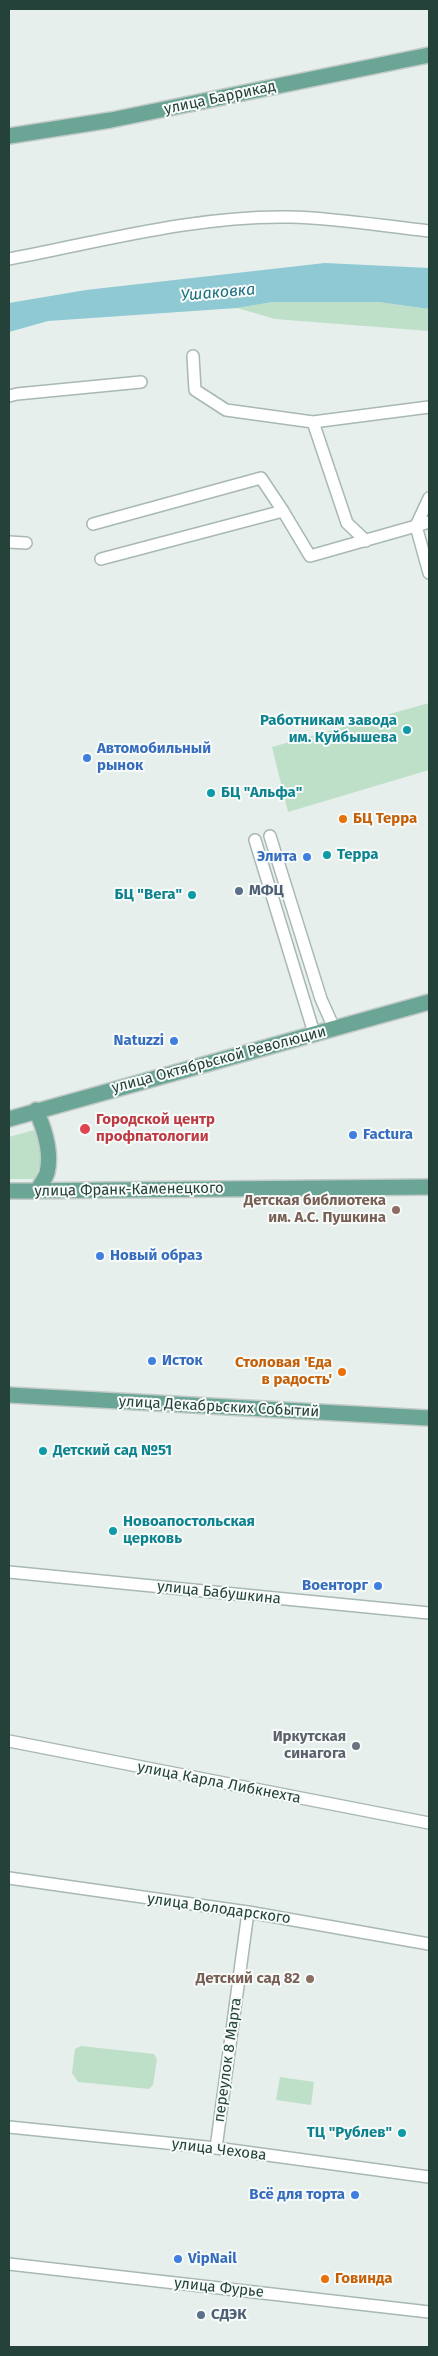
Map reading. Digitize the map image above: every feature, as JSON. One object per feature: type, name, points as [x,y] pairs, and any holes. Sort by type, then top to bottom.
[{"type":"main road","name":"улица Баррикад","points":[[9,136],[111,120],[429,55]]},
{"type":"main road","name":"улица Октябрьской Революции","points":[[9,1118],[429,1002]]},
{"type":"main road","points":[[36,1110],[43,1126],[48,1150],[47,1173],[37,1191]]},
{"type":"main road","name":"улица Франк-Каменецкого","points":[[9,1192],[429,1187]]},
{"type":"main road","name":"улица Декабрьских Событий","points":[[9,1395],[429,1418]]},
{"type":"street","points":[[9,259],[176,228],[246,219],[289,217],[322,219],[429,231]]},
{"type":"street","points":[[194,356],[195,390],[226,410],[313,422],[429,407]]},
{"type":"street","points":[[9,396],[141,382]]},
{"type":"street","points":[[313,422],[347,523],[366,541]]},
{"type":"street","points":[[93,524],[261,478],[310,556],[429,522]]},
{"type":"street","points":[[429,498],[416,526],[429,573]]},
{"type":"street","points":[[101,559],[283,512]]},
{"type":"street","points":[[270,836],[321,999],[334,1028]]},
{"type":"street","points":[[255,840],[314,1034]]},
{"type":"street","name":"улица Бабушкина","points":[[9,1572],[429,1613]]},
{"type":"street","name":"улица Карла Либкнехта","points":[[9,1741],[429,1823]]},
{"type":"street","name":"улица Володарского","points":[[9,1878],[248,1912],[429,1944]]},
{"type":"street","name":"переулок 8 Марта","points":[[216,2148],[248,1912]]},
{"type":"street","name":"улица Чехова","points":[[9,2127],[216,2148],[429,2177]]},
{"type":"street","name":"улица Фурье","points":[[9,2264],[429,2312]]},
{"type":"green space","points":[[273,302],[378,302],[429,309],[429,331],[275,319],[237,308]]},
{"type":"green space","points":[[429,703],[429,770],[288,812],[272,747]]},
{"type":"green space","points":[[34,1130],[41,1148],[41,1161],[34,1179],[9,1179],[9,1137]]},
{"type":"green space","points":[[81,2046],[154,2054],[157,2059],[153,2085],[149,2089],[78,2082],[72,2073],[75,2049]]},
{"type":"green space","points":[[280,2077],[314,2082],[311,2105],[276,2100]]},
{"type":"water","name":"Ушаковка","points":[[325,263],[429,268],[429,309],[378,302],[273,302],[237,308],[48,321],[9,332],[9,303],[86,290]]},
{"type":"place","name":"Работникам завода им. Куйбышева","points":[[407,730]]},
{"type":"place","name":"Автомобильный рынок","points":[[87,758]]},
{"type":"place","name":"БЦ \"Альфа\"","points":[[211,793]]},
{"type":"place","name":"БЦ Терра","points":[[343,819]]},
{"type":"place","name":"Терра","points":[[327,855]]},
{"type":"place","name":"Элита","points":[[307,857]]},
{"type":"place","name":"МФЦ","points":[[239,891]]},
{"type":"place","name":"БЦ \"Вега\"","points":[[192,895]]},
{"type":"place","name":"Natuzzi","points":[[174,1041]]},
{"type":"place","name":"Городской центр профпатологии","points":[[85,1129]]},
{"type":"place","name":"Factura","points":[[353,1135]]},
{"type":"place","name":"Детская библиотека им. А.С. Пушкина","points":[[396,1210]]},
{"type":"place","name":"Новый образ","points":[[100,1256]]},
{"type":"place","name":"Исток","points":[[152,1361]]},
{"type":"place","name":"Столовая 'Еда в радость'","points":[[342,1372]]},
{"type":"place","name":"Детский сад №51","points":[[43,1451]]},
{"type":"place","name":"Новоапостольская церковь","points":[[113,1531]]},
{"type":"place","name":"Военторг","points":[[378,1586]]},
{"type":"place","name":"Иркутская синагога","points":[[356,1746]]},
{"type":"place","name":"Детский сад 82","points":[[310,1979]]},
{"type":"place","name":"ТЦ \"Рублев\"","points":[[402,2133]]},
{"type":"place","name":"Всё для торта","points":[[355,2195]]},
{"type":"place","name":"VipNail","points":[[178,2259]]},
{"type":"place","name":"Говинда","points":[[325,2279]]},
{"type":"place","name":"СДЭК","points":[[201,2315]]}]
